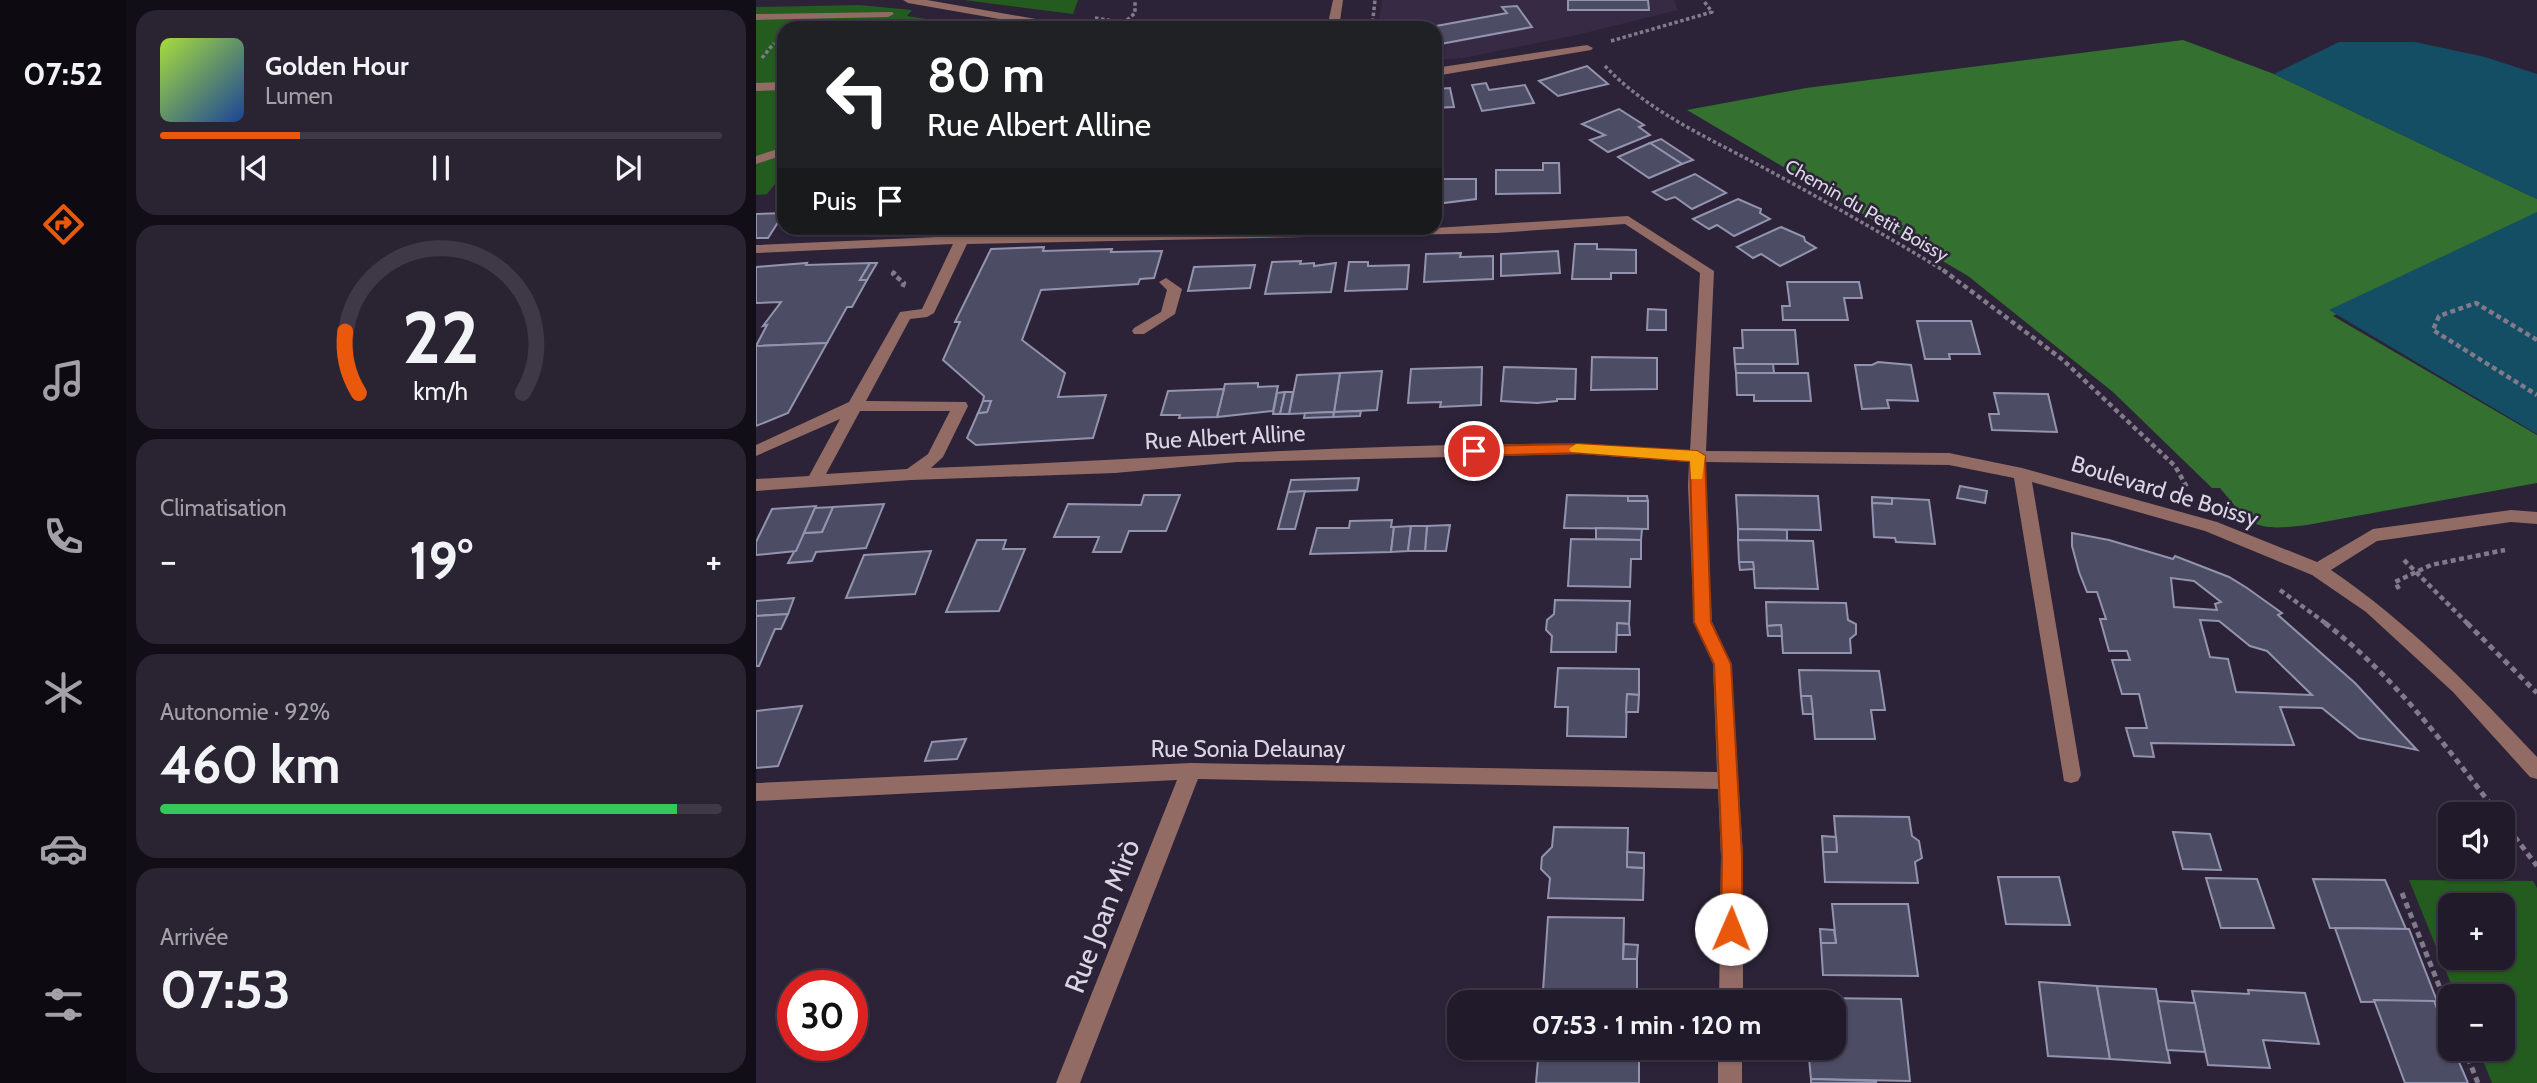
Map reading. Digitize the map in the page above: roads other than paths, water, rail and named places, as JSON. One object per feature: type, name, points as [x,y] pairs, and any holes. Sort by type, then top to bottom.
[{"type":"street","points":[[883,21],[900,0]]},
{"type":"street","points":[[908,0],[1030,21]]},
{"type":"street","points":[[1334,21],[1338,0]]},
{"type":"street","points":[[756,17],[888,15]]},
{"type":"street","points":[[1442,71],[1587,48]]},
{"type":"street","points":[[756,87],[777,86]]},
{"type":"street","points":[[756,160],[777,153]]},
{"type":"street","points":[[1442,229],[1496,229],[1628,220],[1707,271],[1697,456],[1703,622],[1722,664],[1732,856],[1731,990]]},
{"type":"street","points":[[756,249],[1111,235]]},
{"type":"street","points":[[814,481],[905,314],[927,313],[961,242]]},
{"type":"street","points":[[1139,331],[1168,314],[1175,289],[1166,282]]},
{"type":"street","points":[[756,451],[854,406],[960,406],[935,457],[911,474]]},
{"type":"street","name":"Rue Albert Alline","points":[[757,486],[911,474],[1115,467],[1237,457],[1580,449],[1697,456]]},
{"type":"street","name":"Boulevard de Boissy","points":[[1697,456],[1949,459],[2022,474],[2211,526],[2318,570],[2372,607],[2460,687],[2537,771]]},
{"type":"street","points":[[2022,474],[2071,775]]},
{"type":"street","points":[[2318,570],[2373,535],[2511,516],[2537,517]]},
{"type":"street","name":"Rue Sonia Delaunay","points":[[762,792],[1191,771],[1729,780]]},
{"type":"street","name":"Rue Joan Mirò","points":[[1068,1083],[1191,771]]},
{"type":"street","points":[[1730,1060],[1730,1083]]},
{"type":"water","points":[[2339,42],[2415,42],[2485,57],[2537,74],[2537,199],[2274,74]]},
{"type":"water","points":[[2537,212],[2537,434],[2329,310]]}]
